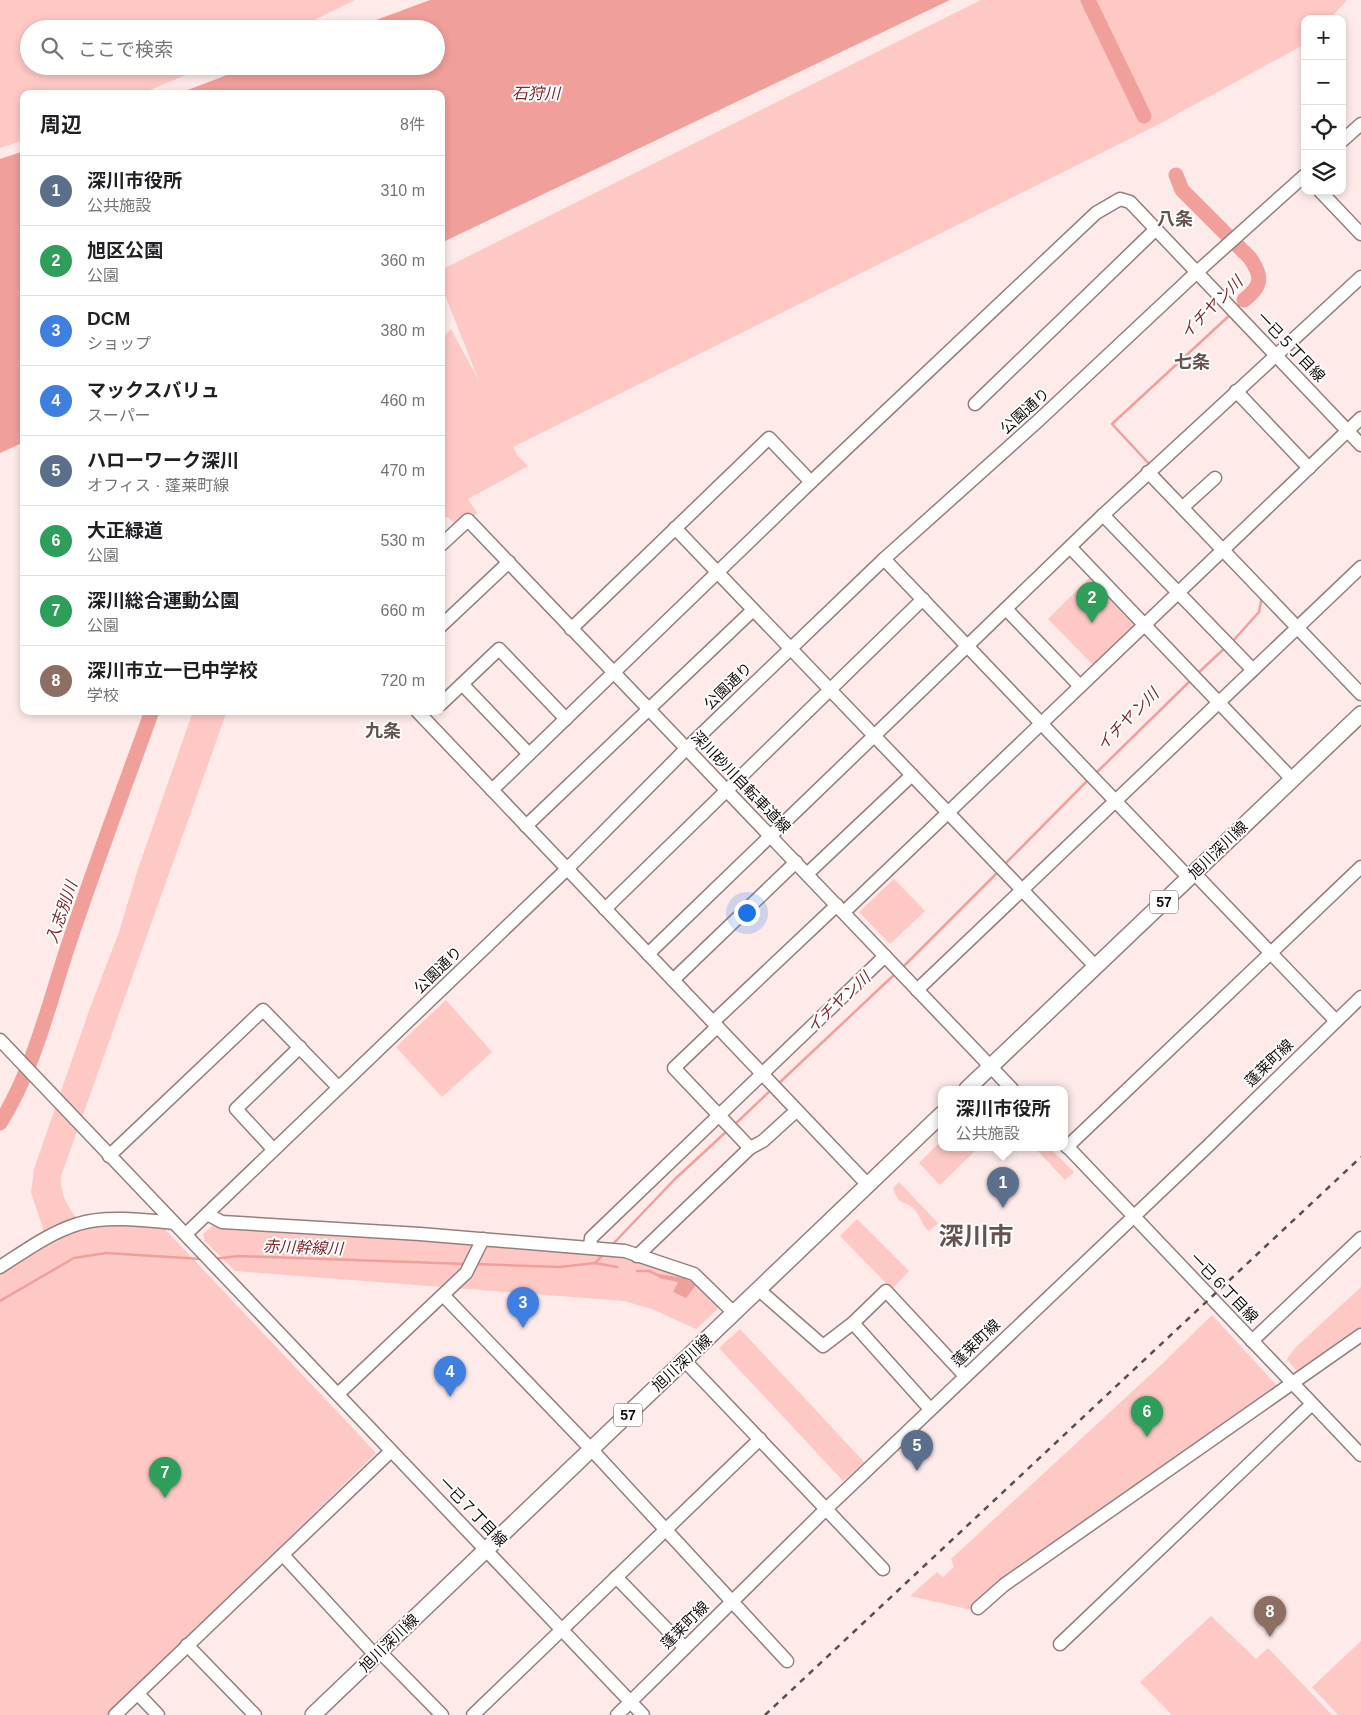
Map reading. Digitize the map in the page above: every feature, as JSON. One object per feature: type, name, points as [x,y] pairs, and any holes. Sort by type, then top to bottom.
[{"type":"main road","name":"旭川深川線","points":[[970,1086],[1361,714]]},
{"type":"main road","name":"旭川深川線","points":[[313,1715],[938,1118]]},
{"type":"street","points":[[1346,137],[1361,124]]},
{"type":"street","name":"公園通り","points":[[186,1234],[567,868],[686,749],[884,559],[1039,420],[1197,272],[1301,179]]},
{"type":"street","points":[[1324,195],[1361,234]]},
{"type":"street","name":"一已５丁目線","points":[[492,790],[811,482],[1096,213],[1120,199],[1130,202],[1361,445]]},
{"type":"street","points":[[974,404],[1156,229]]},
{"type":"street","points":[[648,954],[1148,472],[1361,277]]},
{"type":"street","points":[[1236,390],[1309,468]]},
{"type":"street","points":[[750,1148],[674,1068],[715,1025],[840,909],[949,813],[1361,418]]},
{"type":"street","points":[[571,629],[769,438],[811,482]]},
{"type":"street","points":[[1148,472],[1361,694]]},
{"type":"street","points":[[1182,507],[1215,478]]},
{"type":"street","points":[[1103,515],[1253,670]]},
{"type":"street","name":"深川砂川自転車道線","points":[[445,541],[468,520],[991,1067]]},
{"type":"street","points":[[675,528],[876,735],[1096,967]]},
{"type":"street","points":[[1070,547],[1292,779]]},
{"type":"street","points":[[884,559],[1115,802],[1192,875],[1336,1021]]},
{"type":"street","points":[[445,622],[509,562]]},
{"type":"street","points":[[917,990],[1361,567]]},
{"type":"street","points":[[605,909],[829,688],[922,600]]},
{"type":"street","points":[[526,826],[753,610]]},
{"type":"street","points":[[1007,610],[1080,686]]},
{"type":"street","points":[[445,700],[499,649],[566,718]]},
{"type":"street","points":[[462,684],[529,754]]},
{"type":"street","points":[[426,715],[492,790],[761,1075],[868,1185]]},
{"type":"street","points":[[807,874],[912,775]]},
{"type":"street","points":[[673,980],[796,862]]},
{"type":"street","points":[[1068,1143],[1361,867]]},
{"type":"street","points":[[590,1247],[590,1238],[720,1116],[885,956]]},
{"type":"street","name":"蓬莱町線","points":[[617,1715],[825,1510],[1210,1145],[1361,997]]},
{"type":"street","points":[[109,1156],[263,1010],[338,1087]]},
{"type":"street","name":"一已７丁目線","points":[[1,1042],[644,1715]]},
{"type":"street","points":[[273,1149],[236,1109],[300,1047]]},
{"type":"street","points":[[991,1067],[1009,1086]]},
{"type":"street","points":[[638,1256],[750,1148],[763,1141],[796,1111]]},
{"type":"street","name":"一已６丁目線","points":[[1068,1147],[1361,1455]]},
{"type":"street","points":[[207,1214],[222,1222],[308,1226],[625,1251],[694,1274],[734,1313]]},
{"type":"street","points":[[0,1267],[52,1234],[80,1223],[108,1220],[174,1223]]},
{"type":"street","points":[[1252,1341],[1361,1238]]},
{"type":"street","points":[[338,1394],[466,1273],[482,1239]]},
{"type":"street","points":[[759,1290],[823,1346],[853,1323],[886,1291],[965,1376]]},
{"type":"street","points":[[443,1295],[733,1600],[787,1661]]},
{"type":"street","points":[[853,1323],[930,1409]]},
{"type":"street","points":[[978,1608],[1004,1585],[1361,1335]]},
{"type":"street","points":[[685,1361],[883,1569]]},
{"type":"street","points":[[1060,1644],[1312,1404]]},
{"type":"street","points":[[472,1715],[760,1439]]},
{"type":"street","points":[[115,1715],[392,1451]]},
{"type":"street","points":[[283,1555],[378,1654],[442,1715]]},
{"type":"street","points":[[616,1577],[685,1648]]},
{"type":"street","points":[[187,1645],[255,1715]]},
{"type":"street","points":[[138,1694],[158,1715]]},
{"type":"shaded area","points":[[0,0],[355,0],[314,20],[20,20],[20,75],[186,75],[150,90],[20,90],[20,141],[0,148]]},
{"type":"shaded area","points":[[981,0],[1347,0],[1334,15],[1301,15],[1301,46],[1161,123],[513,447],[517,455],[528,466],[468,499],[477,513],[458,527],[448,517],[445,517],[445,336],[451,329],[479,381],[445,295],[445,268]]},
{"type":"shaded area","points":[[1090,577],[1135,626],[1094,666],[1048,619]]},
{"type":"shaded area","points":[[192,715],[226,715],[61,1176],[62,1190],[66,1201],[80,1223],[46,1238],[31,1192],[34,1169],[90,1008],[119,932],[138,869]]},
{"type":"shaded area","points":[[894,879],[925,911],[890,944],[859,912]]},
{"type":"shaded area","points":[[446,1000],[492,1052],[442,1097],[396,1047]]},
{"type":"shaded area","points":[[938,1144],[938,1151],[975,1151],[940,1185],[919,1163]]},
{"type":"shaded area","points":[[1038,1151],[1053,1151],[1074,1172],[1065,1180]]},
{"type":"shaded area","points":[[899,1182],[938,1223],[929,1231],[915,1210],[898,1199],[893,1188]]},
{"type":"shaded area","points":[[857,1219],[909,1271],[892,1289],[840,1236]]},
{"type":"shaded area","points":[[124,1224],[162,1226],[376,1453],[109,1715],[0,1715],[0,1275],[47,1243],[83,1230]]},
{"type":"shaded area","points":[[215,1224],[590,1252],[646,1263],[691,1275],[721,1306],[696,1329],[652,1309],[624,1301],[235,1271],[205,1241],[203,1234]]},
{"type":"shaded area","points":[[1361,1287],[1361,1331],[1300,1375],[1287,1359],[1295,1348]]},
{"type":"shaded area","points":[[1212,1315],[1281,1390],[1003,1582],[972,1610],[910,1596],[937,1572],[943,1577],[954,1567],[951,1559],[1162,1364]]},
{"type":"shaded area","points":[[740,1329],[865,1463],[843,1481],[719,1348]]},
{"type":"shaded area","points":[[1211,1616],[1256,1659],[1268,1648],[1332,1715],[1172,1715],[1140,1682]]},
{"type":"shaded area","points":[[1361,1641],[1361,1715],[1338,1715],[1312,1687]]},
{"type":"water","name":"石狩川","points":[[430,0],[950,0],[445,241],[445,90],[188,90],[227,75],[445,75],[445,20],[376,20]]},
{"type":"water","points":[[20,152],[20,444],[0,453],[0,159]]},
{"type":"water","points":[[659,1274],[684,1278],[694,1283],[695,1286],[686,1298],[673,1292],[678,1282],[659,1278]]},
{"type":"waterway","name":"イチヤン川","points":[[1088,0],[1144,116]]},
{"type":"waterway","name":"イチヤン川","points":[[1176,175],[1182,190],[1250,258],[1254,265],[1259,281],[1254,290],[1244,300]]},
{"type":"waterway","name":"イチヤン川","points":[[1236,309],[1244,300]]},
{"type":"waterway","name":"イチヤン川","points":[[1151,466],[1112,424],[1231,314]]},
{"type":"waterway","name":"イチヤン川","points":[[1157,472],[1179,495]]},
{"type":"waterway","name":"イチヤン川","points":[[1232,642],[1259,612],[1262,596]]},
{"type":"waterway","name":"イチヤン川","points":[[1197,674],[1226,647]]},
{"type":"waterway","name":"イチヤン川","points":[[1095,774],[1191,680]]},
{"type":"waterway","name":"入志別川","points":[[0,1123],[32,1058],[79,914],[151,715]]},
{"type":"waterway","name":"イチヤン川","points":[[1003,866],[1089,779]]},
{"type":"waterway","name":"イチヤン川","points":[[901,969],[998,872]]},
{"type":"waterway","name":"イチヤン川","points":[[777,1085],[895,974]]},
{"type":"waterway","name":"イチヤン川","points":[[733,1126],[771,1090]]},
{"type":"waterway","name":"イチヤン川","points":[[612,1245],[675,1179],[727,1131]]},
{"type":"waterway","name":"赤川幹線川","points":[[0,1301],[74,1258],[106,1253],[201,1259]]},
{"type":"waterway","name":"イチヤン川","points":[[595,1263],[603,1255]]},
{"type":"waterway","name":"赤川幹線川","points":[[214,1259],[238,1256],[466,1264]]},
{"type":"waterway","name":"赤川幹線川","points":[[476,1264],[560,1267],[595,1263],[617,1267]]},
{"type":"waterway","name":"赤川幹線川","points":[[637,1271],[649,1271],[662,1277]]},
{"type":"railway","points":[[765,1715],[1361,1157]]},
{"type":"place","name":"旭区公園","points":[[1092,623]]},
{"type":"place","name":"深川市役所","points":[[1003,1208]]},
{"type":"place","name":"DCM","points":[[523,1328]]},
{"type":"place","name":"マックスバリュ","points":[[450,1397]]},
{"type":"place","name":"大正緑道","points":[[1147,1437]]},
{"type":"place","name":"ハローワーク深川","points":[[917,1471]]},
{"type":"place","name":"深川総合運動公園","points":[[165,1498]]},
{"type":"place","name":"深川市立一已中学校","points":[[1270,1637]]},
{"type":"district","name":"八条","points":[[1175,219]]},
{"type":"district","name":"七条","points":[[1192,362]]},
{"type":"district","name":"九条","points":[[383,731]]},
{"type":"district","name":"深川市","points":[[976,1236]]}]
